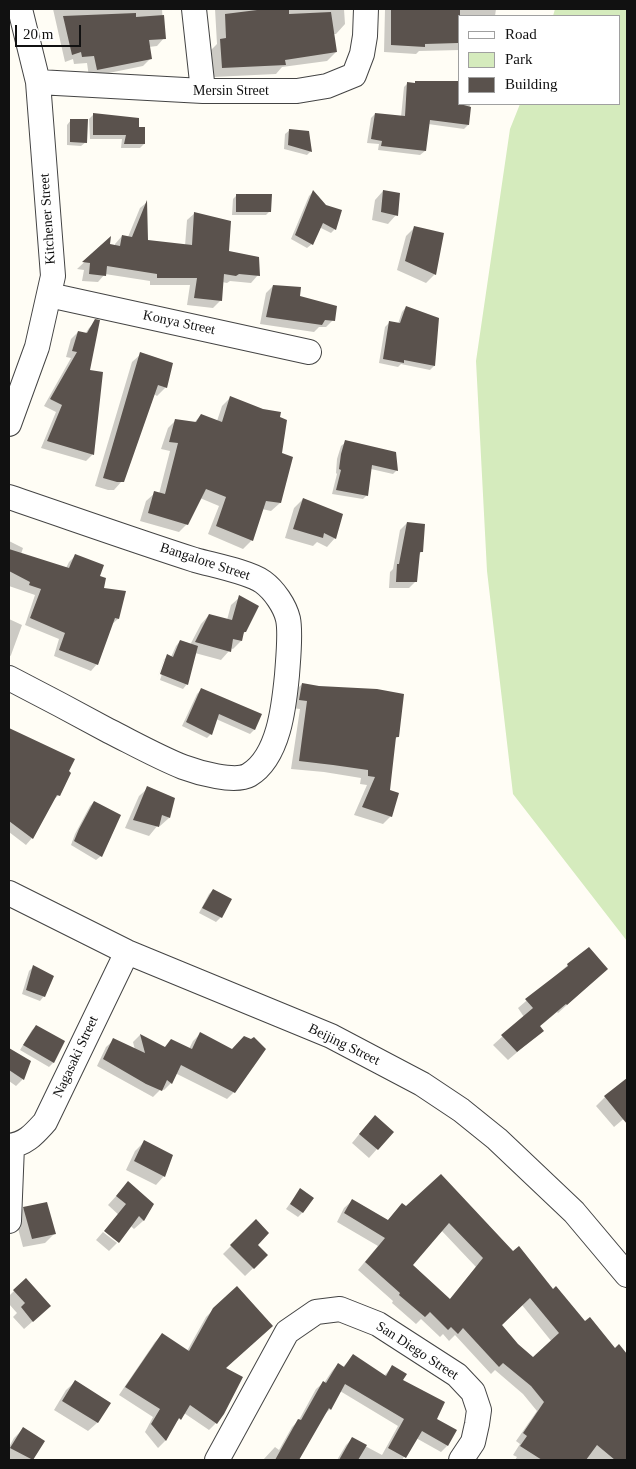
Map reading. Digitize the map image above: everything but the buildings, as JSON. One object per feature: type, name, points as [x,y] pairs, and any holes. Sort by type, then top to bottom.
[{"type":"street","name":"Kitchener Street","points":[[9,424],[38,347],[53,276],[38,82],[20,9]]},
{"type":"street","points":[[194,9],[203,92]]},
{"type":"street","name":"Mersin Street","points":[[38,82],[203,92],[297,91],[327,86],[354,75],[362,54],[366,9]]},
{"type":"street","name":"Konya Street","points":[[50,295],[309,352]]},
{"type":"street","name":"Bangalore Street","points":[[9,497],[196,560],[254,577],[263,582],[279,599],[288,619],[289,649],[285,692],[276,740],[258,767],[248,776],[240,778],[209,774],[184,767],[150,752],[9,678]]},
{"type":"street","name":"Beijing Street","points":[[9,893],[127,952],[331,1036],[422,1084],[460,1110],[497,1139],[574,1212],[627,1274]]},
{"type":"street","name":"Nagasaki Street","points":[[10,1146],[21,1144],[31,1137],[45,1122],[127,952]]},
{"type":"street","points":[[9,1221],[10,1146]]},
{"type":"street","name":"San Diego Street","points":[[216,1460],[287,1332],[316,1312],[340,1309],[378,1324],[457,1375],[473,1392],[479,1410],[477,1424],[472,1442],[461,1460]]},
{"type":"green space","points":[[555,9],[627,9],[627,941],[513,794],[487,571],[476,361],[510,129],[520,105],[621,105],[621,15],[553,15]]}]
